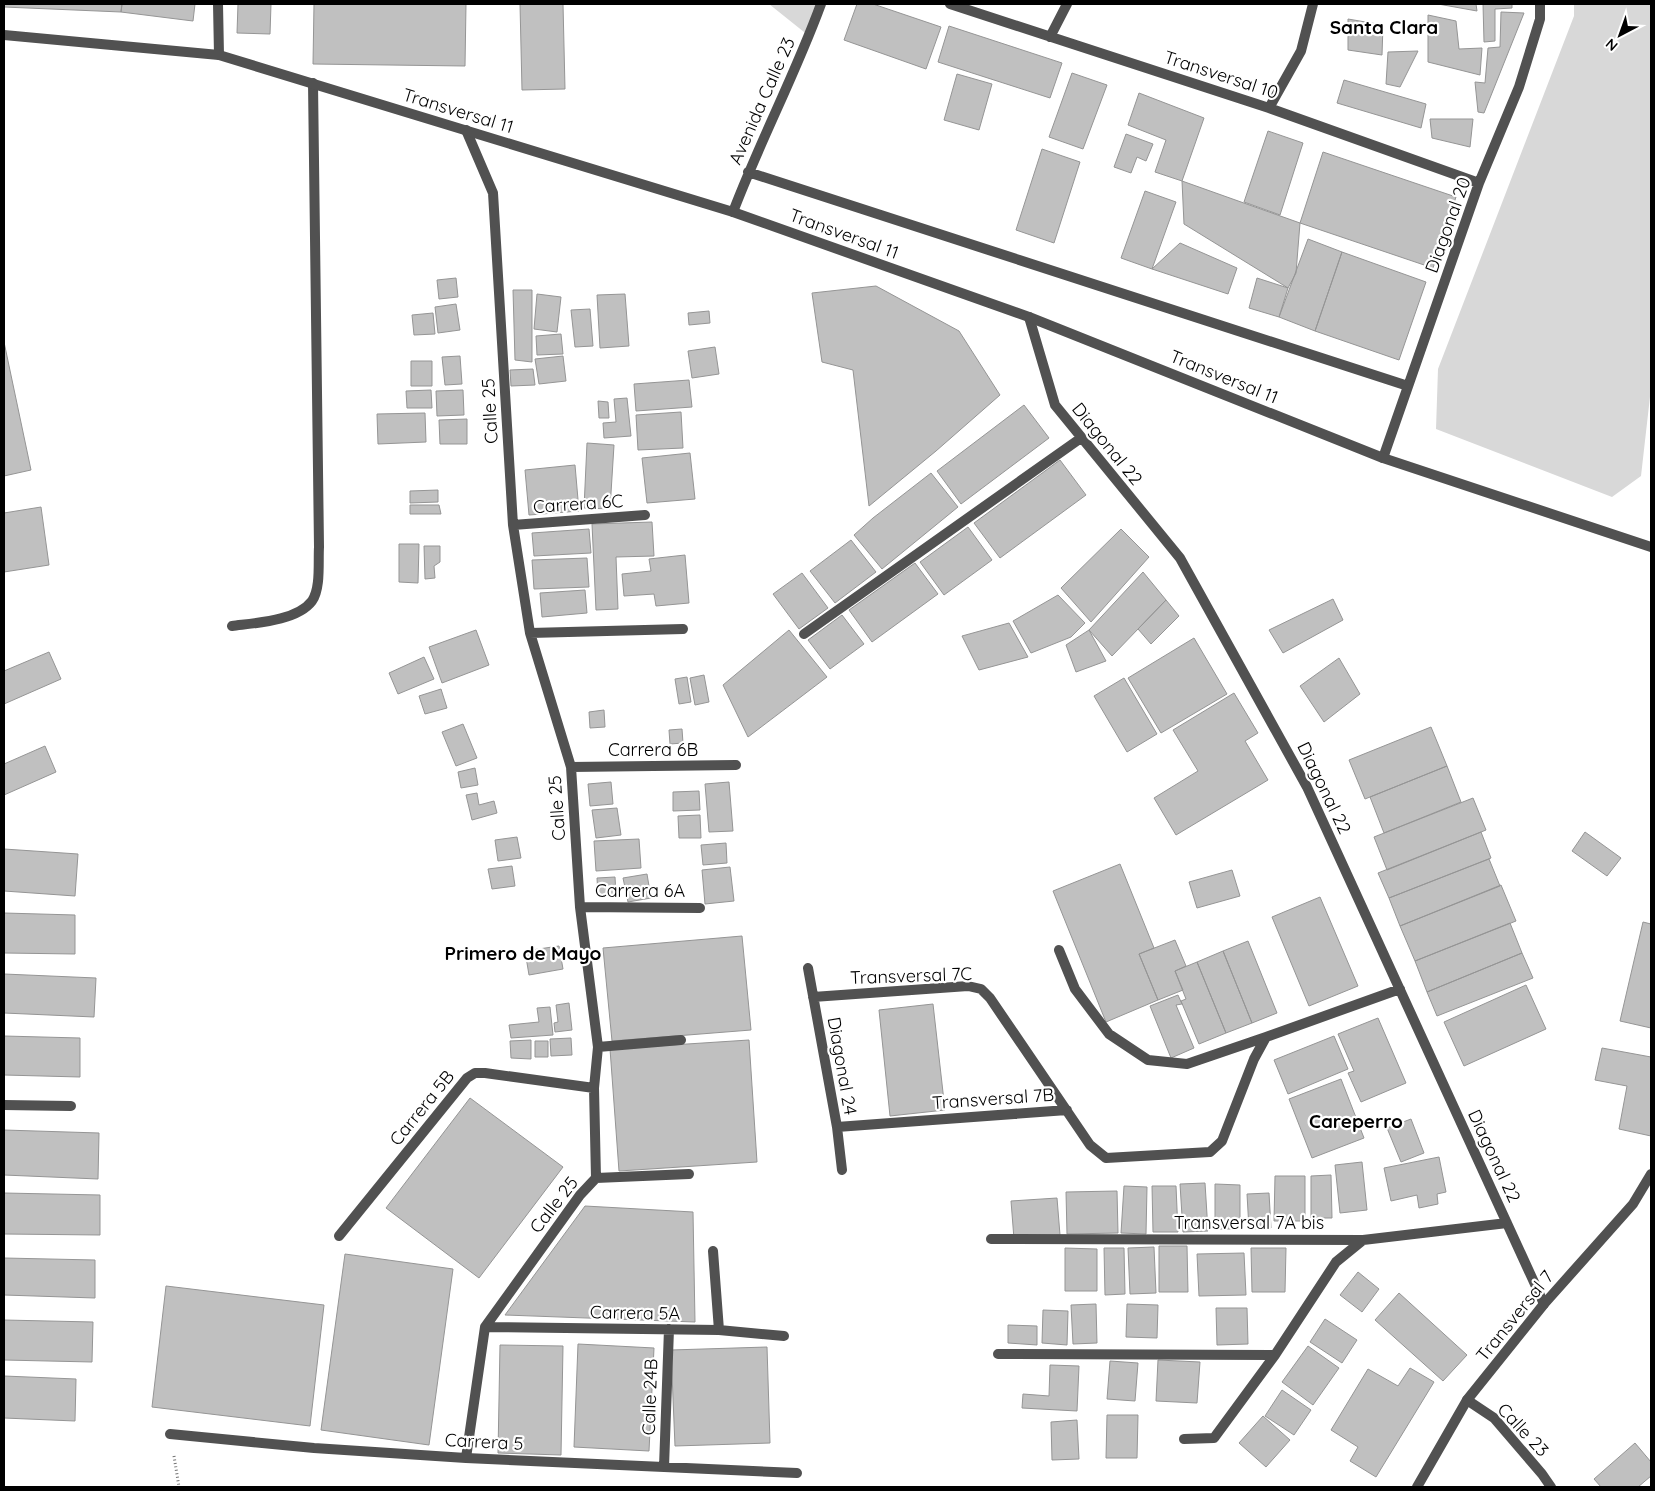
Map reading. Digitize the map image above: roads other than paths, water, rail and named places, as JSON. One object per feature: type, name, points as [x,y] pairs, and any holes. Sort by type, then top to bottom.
[{"type":"street","points":[[218,4],[219,55]]},
{"type":"street","name":"Avenida Calle 23","points":[[733,212],[748,172],[809,36],[821,4]]},
{"type":"street","name":"Transversal 10","points":[[950,4],[1269,108],[1479,184]]},
{"type":"street","points":[[1050,37],[1066,4]]},
{"type":"street","points":[[1269,108],[1301,51],[1313,4]]},
{"type":"street","name":"Diagonal 20","points":[[1383,458],[1479,184],[1519,87],[1540,19],[1540,4]]},
{"type":"street","name":"Transversal 11","points":[[4,35],[219,55],[733,212],[1029,317],[1383,458],[1651,547]]},
{"type":"street","points":[[232,626],[283,619],[297,613],[312,600],[318,582],[313,83]]},
{"type":"street","name":"Calle 25","points":[[466,130],[493,193],[513,525],[530,633],[571,767],[580,906],[598,1047],[594,1088],[596,1178],[580,1195],[485,1327],[466,1458]]},
{"type":"street","points":[[748,172],[1408,386]]},
{"type":"street","name":"Diagonal 22","points":[[1029,317],[1055,405],[1180,558],[1307,787],[1544,1304]]},
{"type":"street","points":[[804,634],[1081,438]]},
{"type":"street","name":"Carrera 6C","points":[[513,525],[645,515]]},
{"type":"street","points":[[530,633],[682,629]]},
{"type":"street","name":"Carrera 6B","points":[[571,767],[736,765]]},
{"type":"street","name":"Carrera 6A","points":[[580,906],[700,908]]},
{"type":"street","points":[[1059,950],[1075,989],[1109,1034],[1148,1060],[1187,1064],[1400,989]]},
{"type":"street","name":"Diagonal 24","points":[[808,968],[837,1127],[842,1170]]},
{"type":"street","name":"Transversal 7C","points":[[813,997],[968,986],[981,989],[990,998],[1067,1110]]},
{"type":"street","name":"Transversal 7B","points":[[837,1127],[1067,1110],[1090,1145],[1106,1158],[1210,1152],[1222,1140],[1254,1059],[1266,1037]]},
{"type":"street","points":[[598,1047],[681,1040]]},
{"type":"street","name":"Carrera 5B","points":[[338,1236],[467,1078],[475,1073],[485,1072],[594,1088]]},
{"type":"street","points":[[4,1105],[70,1106]]},
{"type":"street","points":[[596,1178],[689,1174]]},
{"type":"street","name":"Transversal 7","points":[[1417,1487],[1467,1400],[1544,1304],[1633,1204],[1651,1174]]},
{"type":"street","name":"Transversal 7A bis","points":[[991,1239],[1363,1240],[1507,1223]]},
{"type":"street","points":[[1184,1439],[1214,1438],[1275,1355],[1336,1262],[1363,1240]]},
{"type":"street","points":[[712,1251],[719,1330]]},
{"type":"street","name":"Carrera 5A","points":[[485,1327],[719,1330],[784,1336]]},
{"type":"street","name":"Calle 24B","points":[[664,1467],[669,1329]]},
{"type":"street","points":[[998,1354],[1275,1355]]},
{"type":"street","name":"Calle 23","points":[[1467,1400],[1494,1418],[1551,1487]]},
{"type":"street","name":"Carrera 5","points":[[170,1434],[314,1448],[466,1458],[797,1473]]},
{"type":"district","name":"Santa Clara","points":[[1384,27]]},
{"type":"district","name":"Primero de Mayo","points":[[523,953]]},
{"type":"district","name":"Careperro","points":[[1356,1121]]}]
